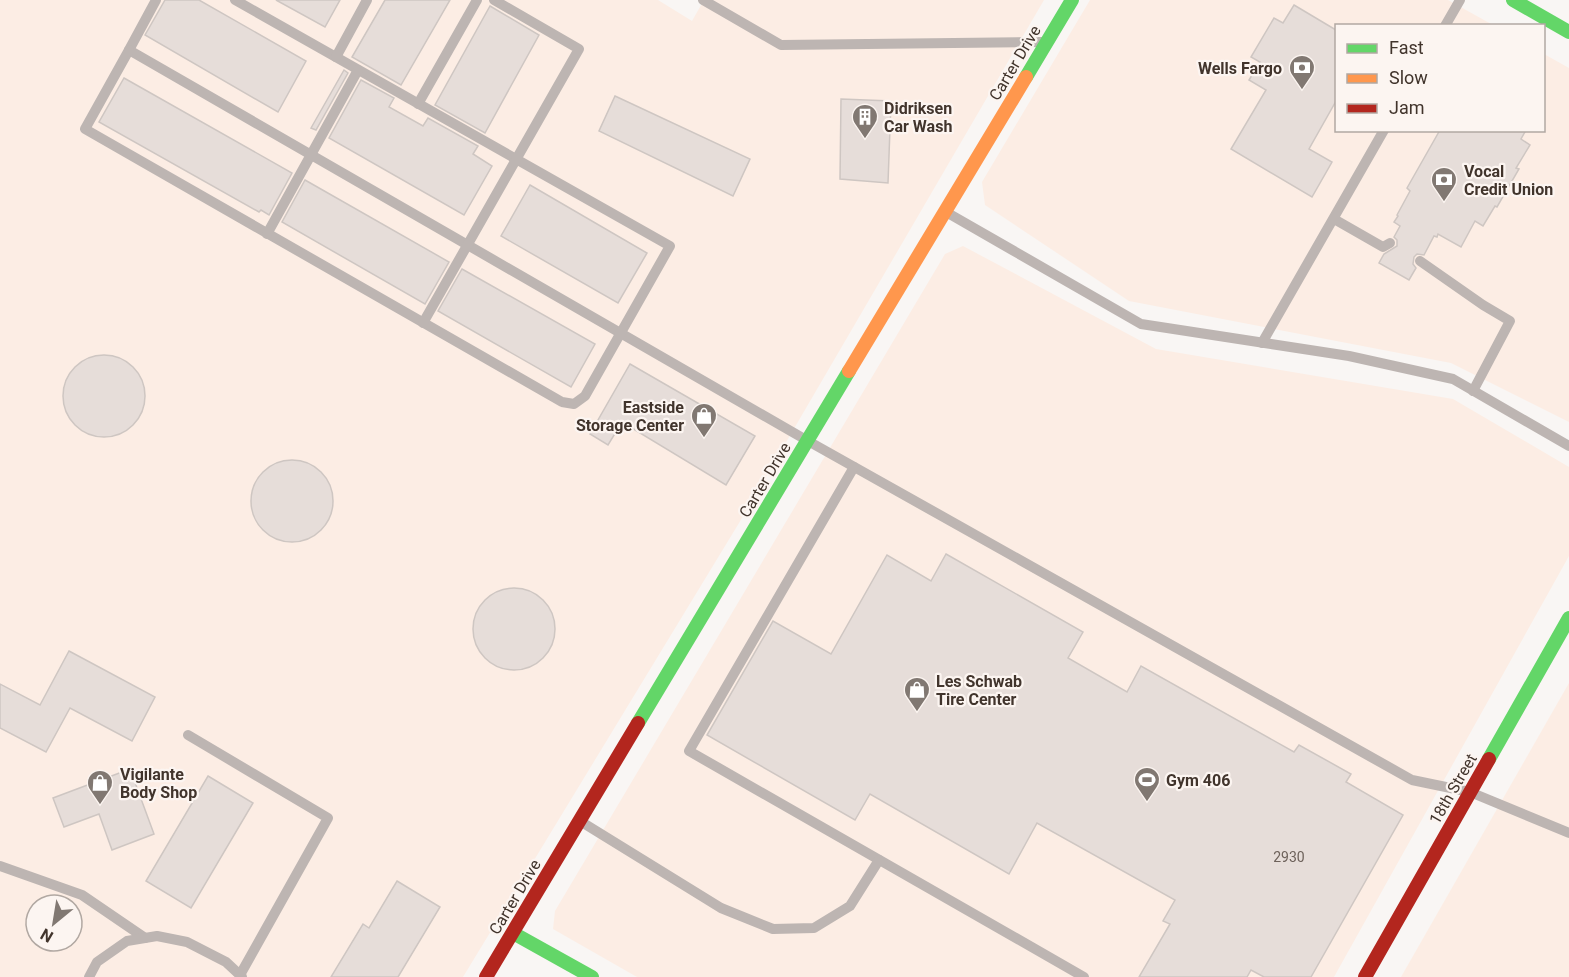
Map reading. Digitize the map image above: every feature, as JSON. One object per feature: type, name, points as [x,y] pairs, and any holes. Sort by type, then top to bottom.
[{"type":"main road","name":"Carter Drive","points":[[486,977],[1072,0]]},
{"type":"main road","points":[[1513,0],[1569,32]]},
{"type":"main road","name":"18th Street","points":[[1365,977],[1569,618]]},
{"type":"main road","points":[[513,933],[592,977]]},
{"type":"lane","points":[[156,0],[85,129],[562,402],[574,404],[585,396],[670,246],[358,70],[255,5],[235,0]]},
{"type":"lane","points":[[336,57],[367,0]]},
{"type":"lane","points":[[418,104],[477,0]]},
{"type":"lane","points":[[423,323],[579,49],[494,0]]},
{"type":"lane","points":[[703,0],[781,45],[1047,42]]},
{"type":"lane","points":[[1446,24],[1460,0]]},
{"type":"lane","points":[[129,50],[808,441],[1412,780],[1470,792],[1569,834]]},
{"type":"lane","points":[[267,234],[358,70]]},
{"type":"lane","points":[[1262,343],[1383,132]]},
{"type":"lane","points":[[945,212],[1141,324],[1349,356],[1453,379],[1569,446]]},
{"type":"lane","points":[[1334,219],[1383,248],[1390,243]]},
{"type":"lane","points":[[1420,261],[1510,321],[1473,391]]},
{"type":"lane","points":[[854,467],[689,751],[1084,977]]},
{"type":"lane","points":[[89,977],[97,962],[128,941],[157,936],[187,942],[226,962],[241,976],[328,818],[188,735]]},
{"type":"lane","points":[[580,821],[721,908],[773,929],[814,928],[850,906],[879,860]]},
{"type":"lane","points":[[0,866],[82,895],[144,938]]},
{"type":"shaded area","points":[[0,0],[658,0],[692,21],[704,0],[1044,0],[739,523],[463,977],[0,977]]},
{"type":"shaded area","points":[[1090,0],[1448,0],[1491,24],[1335,24],[1335,132],[1545,132],[1545,55],[1569,68],[1569,422],[1451,363],[1129,301],[985,205],[982,182]]},
{"type":"shaded area","points":[[963,246],[1156,349],[1453,399],[1569,467],[1569,556],[1334,977],[637,977],[553,929],[555,911],[945,254]]},
{"type":"shaded area","points":[[1569,683],[1569,977],[1401,977]]},
{"type":"building","points":[[165,0],[199,0],[306,61],[278,112],[145,35]]},
{"type":"building","points":[[276,0],[340,0],[325,27]]},
{"type":"building","points":[[385,0],[450,0],[401,85],[352,57]]},
{"type":"building","name":"Wells Fargo","points":[[1294,5],[1335,29],[1335,103],[1309,149],[1332,162],[1312,197],[1231,149],[1266,90],[1249,80],[1260,62],[1251,57],[1274,18],[1283,23]]},
{"type":"building","points":[[490,6],[539,35],[485,133],[435,105]]},
{"type":"building","points":[[344,70],[348,73],[316,130],[311,128]]},
{"type":"building","points":[[124,78],[292,173],[269,215],[261,210],[259,212],[99,122]]},
{"type":"building","points":[[361,80],[394,98],[389,107],[423,126],[428,118],[478,146],[473,154],[492,166],[464,215],[329,138]]},
{"type":"building","points":[[615,96],[750,159],[733,196],[599,131]]},
{"type":"building","name":"Didriksen Car Wash","points":[[841,99],[891,101],[888,183],[840,179]]},
{"type":"building","name":"Vocal Credit Union","points":[[1439,132],[1525,132],[1521,139],[1530,145],[1497,207],[1495,206],[1483,226],[1475,221],[1461,247],[1438,234],[1437,237],[1434,236],[1424,255],[1417,254],[1414,257],[1413,264],[1416,268],[1409,280],[1379,263],[1384,254],[1397,246],[1397,240],[1394,237],[1400,226],[1394,222],[1410,191],[1407,188]]},
{"type":"building","points":[[305,180],[449,262],[425,304],[282,222]]},
{"type":"building","points":[[530,185],[647,253],[618,303],[501,236]]},
{"type":"building","points":[[462,269],[595,344],[571,387],[438,311]]},
{"type":"building","points":[[104,355],[120,358],[133,367],[142,380],[145,396],[142,412],[133,425],[120,434],[104,437],[88,434],[75,425],[66,412],[63,396],[66,380],[75,367],[88,358]]},
{"type":"building","points":[[630,364],[755,436],[726,485],[622,422],[608,445],[590,434]]},
{"type":"building","points":[[292,460],[308,463],[321,472],[330,485],[333,501],[330,517],[321,530],[308,539],[292,542],[276,539],[263,530],[254,517],[251,501],[254,485],[263,472],[276,463]]},
{"type":"building","points":[[946,554],[1083,632],[1068,658],[1127,692],[1141,666],[1294,752],[1299,745],[1351,774],[1346,782],[1403,815],[1311,977],[1264,977],[1251,970],[1247,977],[1139,977],[1170,924],[1163,921],[1175,900],[1037,823],[1009,874],[870,794],[855,820],[707,735],[773,621],[831,654],[887,555],[931,581]]},
{"type":"building","points":[[514,588],[530,591],[543,600],[552,613],[555,629],[552,645],[543,658],[530,667],[514,670],[498,667],[485,658],[476,645],[473,629],[476,613],[485,600],[498,591]]},
{"type":"building","points":[[69,651],[155,697],[132,741],[70,708],[46,752],[0,728],[0,684],[40,705]]},
{"type":"building","name":"Vigilante Body Shop","points":[[130,769],[154,834],[112,850],[99,814],[64,827],[53,798]]},
{"type":"building","points":[[208,776],[253,803],[191,908],[146,881]]},
{"type":"building","points":[[397,881],[440,907],[398,977],[331,977],[363,924],[369,928]]},
{"type":"traffic: fast","points":[[1026,77],[1072,0]]},
{"type":"traffic: fast","points":[[1513,0],[1569,32]]},
{"type":"traffic: fast","points":[[638,723],[849,371]]},
{"type":"traffic: fast","points":[[1489,759],[1569,618]]},
{"type":"traffic: fast","points":[[513,933],[592,977]]},
{"type":"traffic: slow","points":[[849,371],[1026,77]]},
{"type":"traffic: jam","points":[[486,977],[638,723]]},
{"type":"traffic: jam","points":[[1365,977],[1489,759]]},
{"type":"place","name":"Wells Fargo","points":[[1302,91]]},
{"type":"place","name":"Didriksen Car Wash","points":[[865,140]]},
{"type":"place","name":"Vocal Credit Union","points":[[1444,203]]},
{"type":"place","name":"Eastside Storage Center","points":[[704,439]]},
{"type":"place","name":"Les Schwab Tire Center","points":[[917,713]]},
{"type":"place","name":"Gym 406","points":[[1147,803]]},
{"type":"place","name":"Vigilante Body Shop","points":[[100,806]]}]
